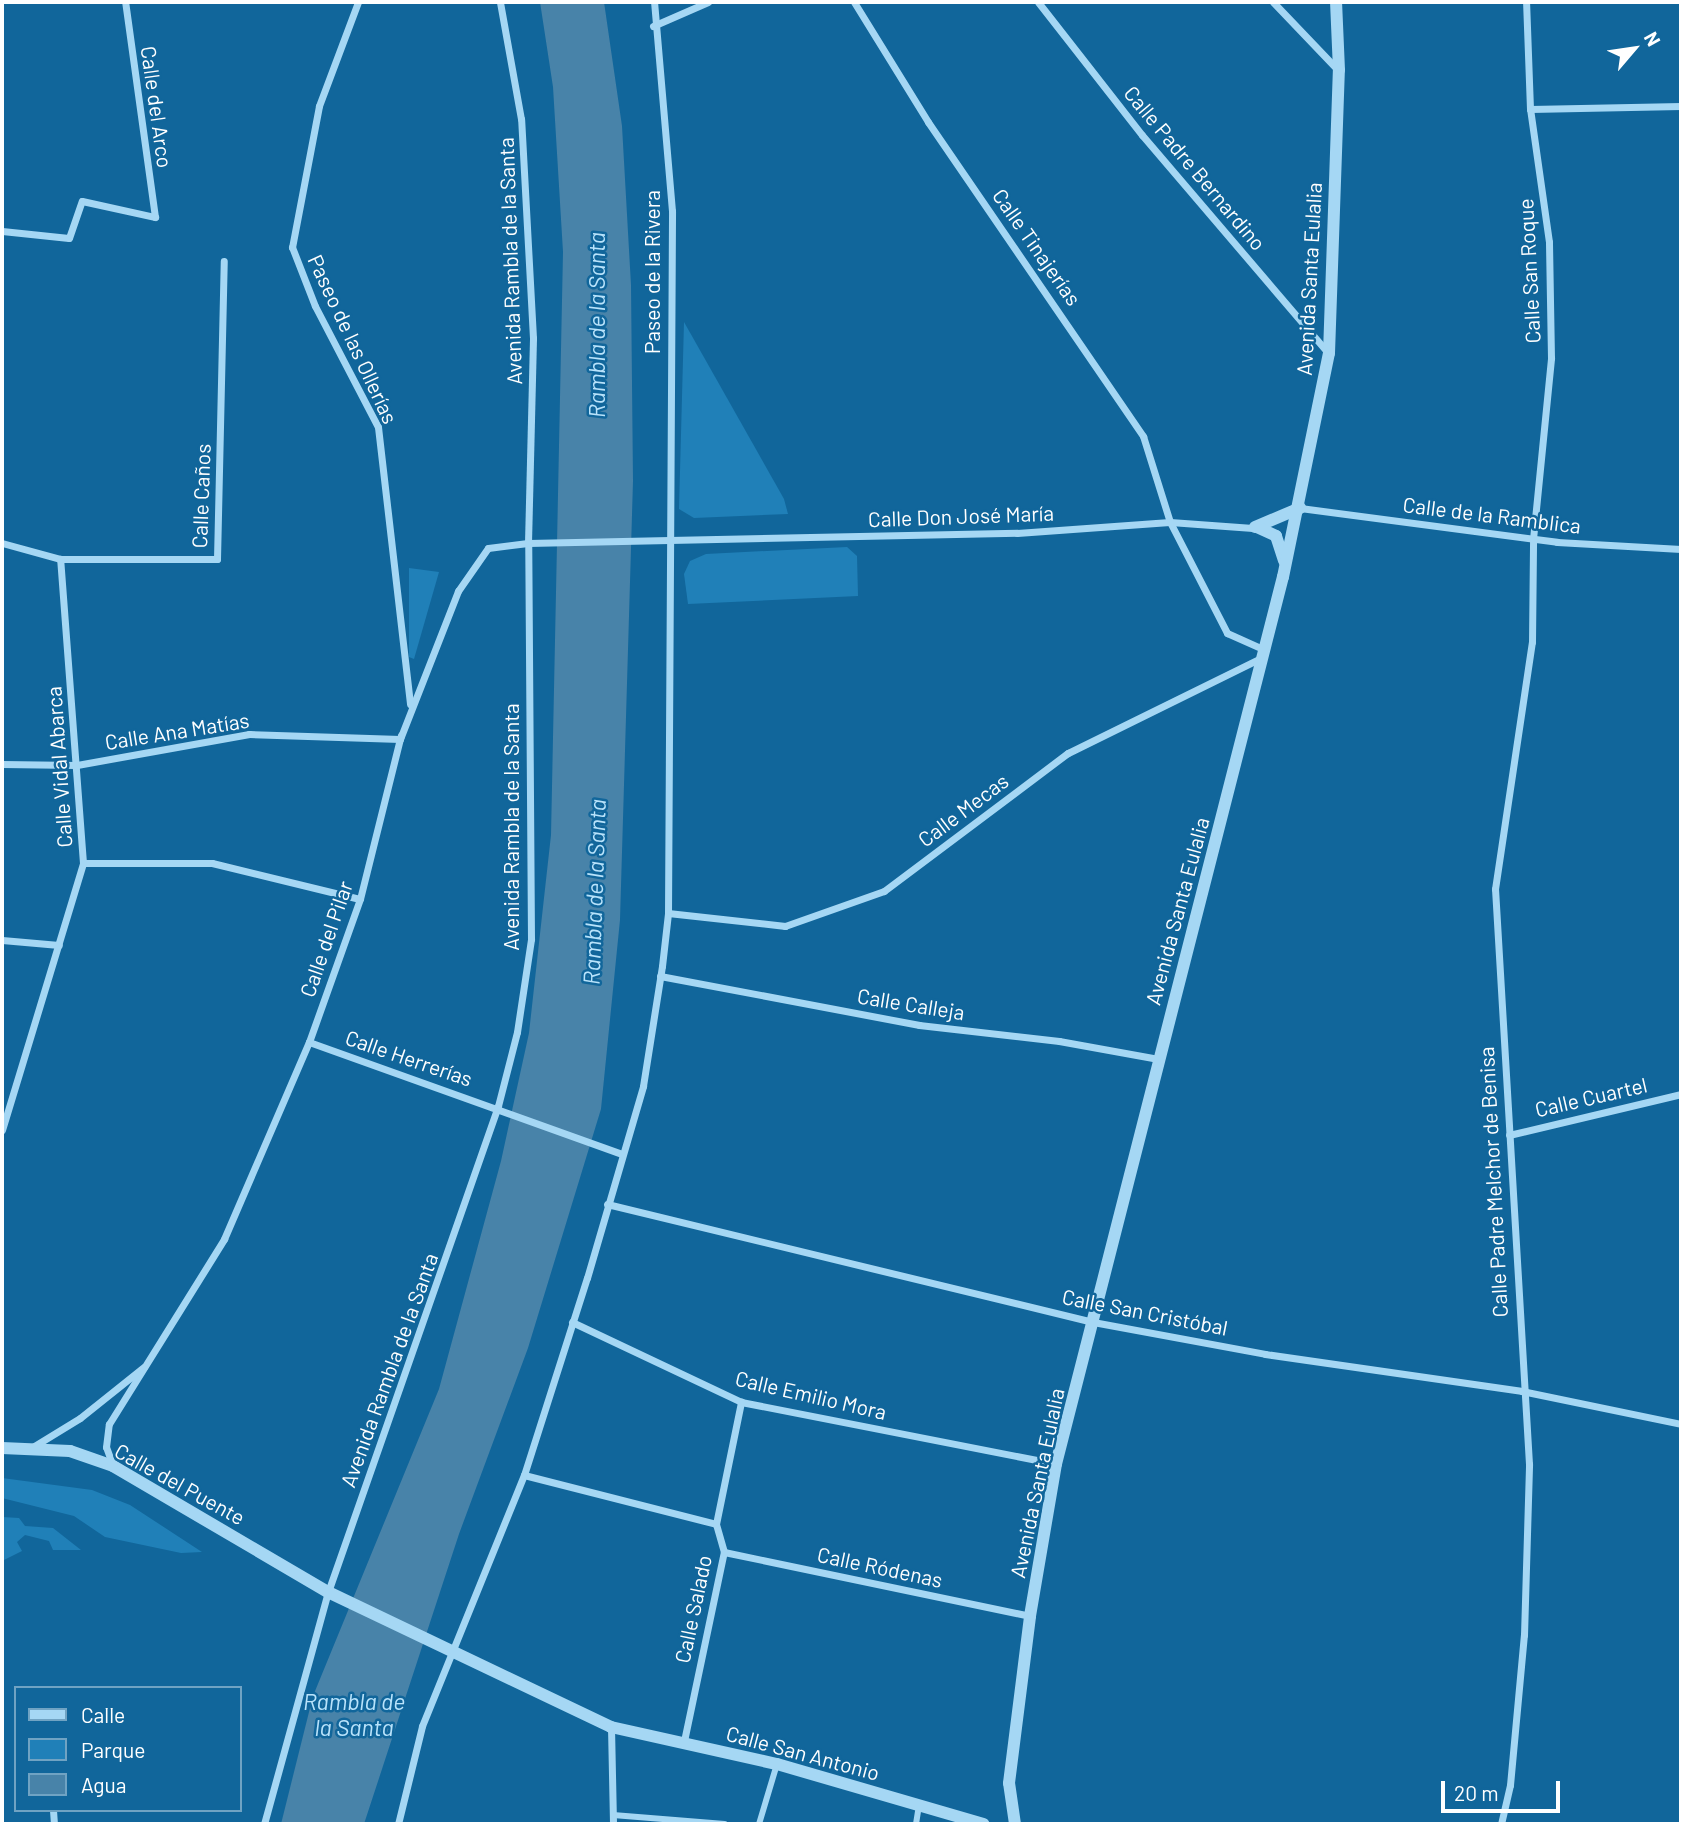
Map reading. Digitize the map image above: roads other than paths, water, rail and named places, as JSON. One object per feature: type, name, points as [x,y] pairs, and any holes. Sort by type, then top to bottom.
[{"type":"street","name":"Calle del Arco","points":[[2,231],[69,238],[82,201],[155,217],[125,2]]},
{"type":"street","name":"Paseo de las Ollerías","points":[[358,2],[319,106],[292,247],[315,306],[378,427],[412,698],[400,739]]},
{"type":"street","name":"Avenida Rambla de la Santa","points":[[264,1824],[328,1592],[498,1106],[517,1032],[531,939],[528,543],[533,338],[521,119],[500,2]]},
{"type":"street","name":"Paseo de la Rivera","points":[[654,2],[653,26],[672,211],[670,543]]},
{"type":"street","points":[[653,26],[708,2]]},
{"type":"street","name":"Calle Tinajerías","points":[[854,2],[928,122],[1143,436],[1170,522],[1227,633],[1264,653]]},
{"type":"street","name":"Calle Padre Bernardino","points":[[1038,2],[1142,135],[1329,353]]},
{"type":"street","points":[[1273,2],[1339,71]]},
{"type":"street","name":"Avenida Santa Eulalia","points":[[1015,1824],[1009,1783],[1030,1616],[1056,1464],[1300,508],[1329,353],[1339,71],[1336,2]]},
{"type":"street","name":"Calle San Roque","points":[[1526,2],[1530,109],[1549,242],[1551,358],[1533,539]]},
{"type":"street","points":[[1530,109],[1681,106]]},
{"type":"street","name":"Calle Caños","points":[[2,543],[60,559],[217,559],[223,261]]},
{"type":"street","points":[[1255,527],[1300,508]]},
{"type":"street","name":"Calle de la Ramblica","points":[[1300,508],[1533,539],[1681,549]]},
{"type":"street","name":"Calle Don José María","points":[[528,543],[670,543],[1017,533],[1170,522],[1255,527]]},
{"type":"street","points":[[1255,527],[1267,530],[1282,545],[1283,577]]},
{"type":"street","name":"Calle Padre Melchor de Benisa","points":[[1501,1824],[1510,1785],[1524,1635],[1529,1464],[1522,1391],[1494,890],[1532,642],[1533,539]]},
{"type":"street","name":"Calle del Pilar","points":[[113,1466],[106,1447],[109,1424],[224,1239],[309,1042],[360,899],[400,739],[458,592],[488,548],[528,543]]},
{"type":"street","points":[[398,1824],[422,1726],[449,1650],[524,1475],[643,1086],[668,913],[670,543]]},
{"type":"street","name":"Calle Vidal Abarca","points":[[2,1130],[83,863],[60,559]]},
{"type":"street","name":"Calle Mecas","points":[[668,913],[785,926],[884,891],[1068,753],[1264,653]]},
{"type":"street","name":"Calle Ana Matías","points":[[2,764],[77,765],[249,734],[400,739]]},
{"type":"street","points":[[83,863],[212,863],[360,899]]},
{"type":"street","points":[[2,940],[59,945]]},
{"type":"street","name":"Calle Calleja","points":[[660,976],[919,1025],[1059,1041],[1158,1059]]},
{"type":"street","name":"Calle Herrerías","points":[[309,1042],[498,1106],[622,1154]]},
{"type":"street","name":"Calle Cuartel","points":[[1509,1135],[1681,1094]]},
{"type":"street","name":"Calle San Cristóbal","points":[[607,1204],[1093,1322],[1265,1354],[1522,1391],[1681,1424]]},
{"type":"street","name":"Calle Emilio Mora","points":[[572,1322],[741,1402],[1056,1464]]},
{"type":"street","name":"Calle del Pilar","points":[[28,1450],[80,1418],[147,1364]]},
{"type":"street","name":"Calle Salado","points":[[684,1741],[724,1552],[716,1524],[741,1402]]},
{"type":"street","name":"Calle del Puente","points":[[2,1448],[70,1451],[113,1466],[328,1592],[449,1650]]},
{"type":"street","points":[[524,1475],[716,1524]]},
{"type":"street","name":"Calle Ródenas","points":[[724,1552],[1030,1616]]},
{"type":"street","points":[[449,1650],[611,1727],[613,1824]]},
{"type":"street","name":"Calle San Antonio","points":[[611,1727],[776,1763],[983,1824]]},
{"type":"street","points":[[759,1824],[776,1763]]},
{"type":"street","points":[[916,1824],[919,1806]]},
{"type":"street","points":[[613,1815],[725,1824]]},
{"type":"water","name":"Rambla de la Santa","points":[[540,2],[604,2],[622,126],[631,285],[633,481],[620,920],[601,1109],[528,1348],[459,1534],[364,1824],[281,1824],[313,1696],[439,1389],[501,1161],[529,1033],[551,835],[563,252],[553,87]]}]
